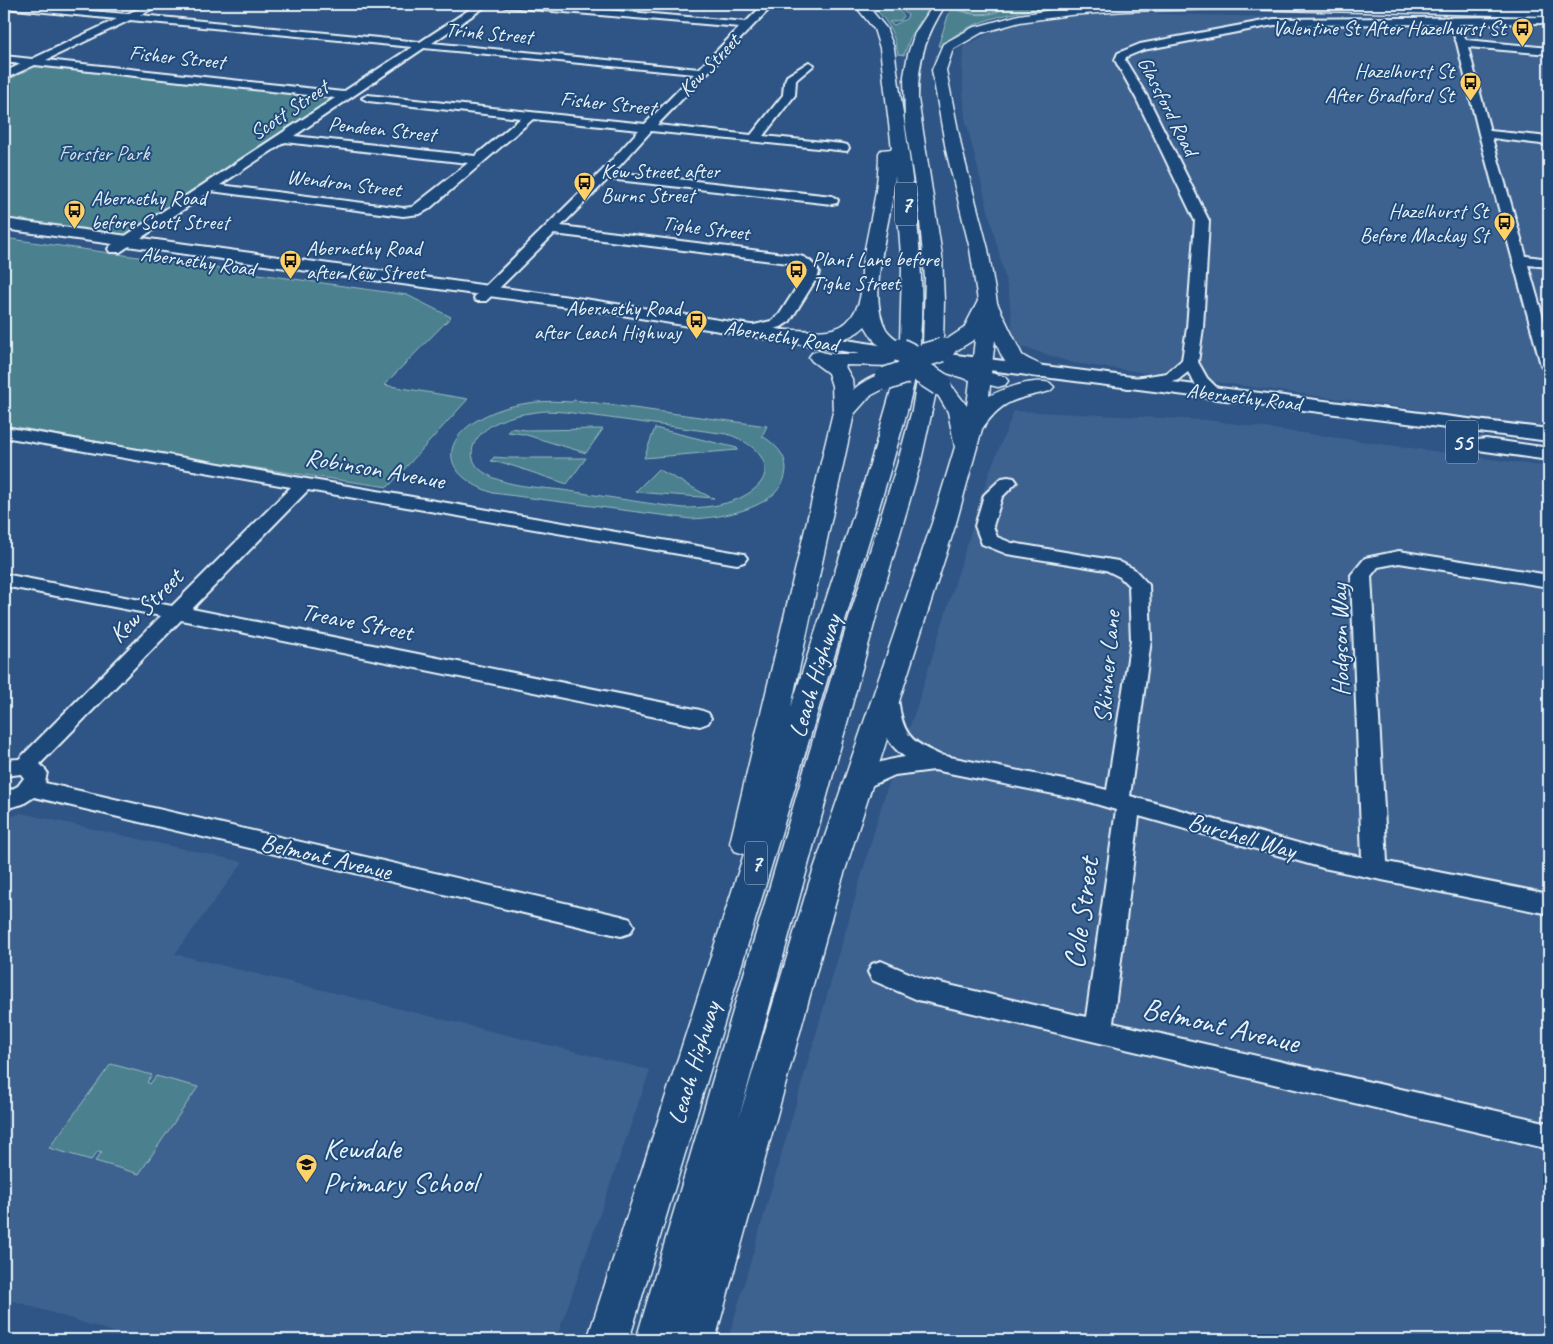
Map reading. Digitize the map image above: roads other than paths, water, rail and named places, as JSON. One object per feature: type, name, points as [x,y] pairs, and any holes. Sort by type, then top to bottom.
[{"type":"highway","name":"Leach Highway","points":[[608,1340],[881,464],[900,395],[910,344],[911,258],[884,37],[875,20],[860,4]]},
{"type":"highway","name":"Leach Highway","points":[[656,1340],[857,636],[910,460],[926,391],[934,339],[936,293],[929,213],[912,117],[911,84],[912,66],[923,31],[941,4]]},
{"type":"highway","points":[[941,4],[941,15],[930,46],[930,54],[934,83],[946,110]]},
{"type":"highway","points":[[1200,4],[1549,12]]},
{"type":"highway","points":[[1511,4],[1549,6]]},
{"type":"highway","points":[[986,372],[988,301],[979,249],[954,150],[939,70],[940,56],[948,44],[959,36],[988,22],[1031,12],[1081,6],[1246,5]]},
{"type":"highway","name":"7","points":[[892,100],[887,120],[886,186],[877,232],[869,301],[875,327],[882,338],[903,361],[986,372],[974,426]]},
{"type":"highway","name":"7","points":[[779,336],[828,335],[850,329],[856,325],[869,301]]},
{"type":"highway","points":[[703,1033],[844,412],[841,378],[831,354],[943,365],[963,340],[978,326],[988,301]]},
{"type":"highway","points":[[988,301],[1013,358],[1042,380]]},
{"type":"highway","points":[[844,412],[864,392],[903,361]]},
{"type":"highway","name":"7","points":[[943,365],[948,391],[959,411],[964,434],[964,457]]},
{"type":"highway","name":"7","points":[[694,1340],[825,882],[944,523],[974,426],[978,416],[994,400],[1042,380]]},
{"type":"main road","name":"Abernethy Road","points":[[4,224],[120,246]]},
{"type":"main road","name":"Abernethy Road","points":[[4,233],[120,246],[485,295],[591,305],[779,336],[831,354]]},
{"type":"main road","name":"Abernethy Road","points":[[485,295],[616,318],[700,336],[831,354]]},
{"type":"main road","name":"Abernethy Road","points":[[986,372],[1256,412],[1521,441],[1549,435]]},
{"type":"main road","name":"Abernethy Road","points":[[1042,380],[1128,383],[1215,394],[1521,441],[1549,452]]},
{"type":"main road","points":[[1521,441],[1549,427]]},
{"type":"street","points":[[4,76],[156,4]]},
{"type":"street","name":"Scott Street","points":[[120,246],[484,4]]},
{"type":"street","points":[[506,4],[748,25]]},
{"type":"street","name":"Kew Street","points":[[485,295],[769,4]]},
{"type":"street","name":"Trink Street","points":[[4,5],[702,72]]},
{"type":"street","points":[[1452,20],[1462,43],[1485,134],[1549,365]]},
{"type":"street","name":"Glassford Road","points":[[1190,362],[1195,328],[1202,221],[1142,98],[1122,66],[1120,60],[1122,55],[1140,47],[1274,22],[1549,20]]},
{"type":"street","points":[[1462,43],[1549,51]]},
{"type":"street","name":"Fisher Street","points":[[4,59],[346,96]]},
{"type":"street","points":[[754,139],[789,95],[791,78],[809,65]]},
{"type":"street","name":"Fisher Street","points":[[368,98],[843,148]]},
{"type":"street","name":"Wendron Street","points":[[208,187],[403,212],[415,211],[424,206],[531,115]]},
{"type":"street","points":[[1485,134],[1549,141]]},
{"type":"street","name":"Pendeen Street","points":[[283,138],[477,160]]},
{"type":"street","points":[[604,174],[832,200]]},
{"type":"street","name":"Tighe Street","points":[[549,229],[800,260],[812,272],[785,318],[776,324],[746,331]]},
{"type":"street","points":[[1520,260],[1549,264]]},
{"type":"street","points":[[1128,383],[1172,377],[1190,362],[1201,381],[1215,394]]},
{"type":"street","name":"Robinson Avenue","points":[[4,432],[737,558]]},
{"type":"street","name":"Skinner Lane","points":[[1008,482],[993,495],[984,526],[989,540],[1007,548],[1111,565],[1127,573],[1139,584],[1141,640],[1123,802]]},
{"type":"street","name":"Kew Street","points":[[4,801],[14,798],[20,774],[304,483]]},
{"type":"street","name":"Hodgson Way","points":[[1375,869],[1361,575],[1372,562],[1399,558],[1549,581]]},
{"type":"street","name":"Treave Street","points":[[4,580],[700,718]]},
{"type":"street","name":"Burchell Way","points":[[887,697],[891,725],[901,742],[914,754],[935,762],[1123,802],[1323,859],[1549,904]]},
{"type":"street","name":"Burchell Way","points":[[859,783],[870,775],[889,767],[935,762]]},
{"type":"street","name":"Belmont Avenue","points":[[20,774],[621,926]]},
{"type":"street","name":"Cole Street","points":[[1098,1031],[1123,802]]},
{"type":"street","name":"Belmont Avenue","points":[[881,972],[918,990],[1549,1136]]},
{"type":"place","name":"Valentine St After Hazelhurst St","points":[[1522,47]]},
{"type":"place","name":"Hazelhurst St After Bradford St","points":[[1470,102]]},
{"type":"place","name":"Kew Street after Burns Street","points":[[585,202]]},
{"type":"place","name":"Abernethy Road before Scott Street","points":[[75,229]]},
{"type":"place","name":"Hazelhurst St Before Mackay St","points":[[1504,242]]},
{"type":"place","name":"Abernethy Road after Kew Street","points":[[290,279]]},
{"type":"place","name":"Plant Lane before Tighe Street","points":[[796,290]]},
{"type":"place","name":"Abernethy Road after Leach Highway","points":[[697,339]]},
{"type":"place","name":"Kewdale Primary School","points":[[307,1184]]},
{"type":"park label","name":"Forster Park","points":[[104,153]]}]
